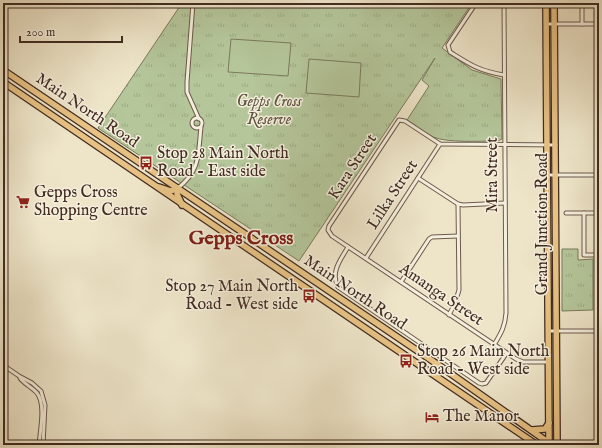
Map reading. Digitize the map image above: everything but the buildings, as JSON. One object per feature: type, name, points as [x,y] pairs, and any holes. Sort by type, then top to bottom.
[{"type":"highway","name":"Grand Junction Road","points":[[546,3],[550,444]]},
{"type":"highway","name":"Grand Junction Road","points":[[554,3],[557,445]]},
{"type":"highway","name":"Main North Road","points":[[3,70],[437,364],[550,444]]},
{"type":"highway","points":[[10,75],[8,78],[12,88]]},
{"type":"highway","name":"Main North Road","points":[[3,82],[537,445]]},
{"type":"highway","points":[[155,186],[171,191],[178,188]]},
{"type":"highway","points":[[178,188],[177,194],[182,205]]},
{"type":"highway","points":[[557,356],[549,362],[557,367]]},
{"type":"highway","points":[[469,398],[474,391]]},
{"type":"highway","points":[[532,430],[545,428],[549,422]]},
{"type":"highway","points":[[526,445],[527,437]]},
{"type":"street","points":[[193,3],[187,92],[196,110],[197,119]]},
{"type":"street","points":[[476,3],[448,45],[448,48],[450,52],[474,67],[489,73],[504,75]]},
{"type":"street","name":"Mira Street","points":[[494,345],[505,323],[504,3]]},
{"type":"street","points":[[582,3],[582,24]]},
{"type":"street","points":[[546,24],[599,24]]},
{"type":"street","points":[[178,188],[189,176],[199,157],[202,122],[197,119]]},
{"type":"street","points":[[197,119],[192,124],[200,136]]},
{"type":"street","name":"Kara Street","points":[[328,230],[329,226],[399,120],[402,120],[440,144]]},
{"type":"street","points":[[196,128],[201,127]]},
{"type":"street","points":[[440,144],[556,145]]},
{"type":"street","name":"Lilka Street","points":[[366,258],[440,144]]},
{"type":"street","points":[[548,175],[599,175]]},
{"type":"street","points":[[418,178],[458,204],[505,203]]},
{"type":"street","points":[[449,315],[456,303],[459,290],[458,204]]},
{"type":"street","points":[[566,213],[599,213]]},
{"type":"street","points":[[584,213],[584,255],[598,255],[599,290]]},
{"type":"street","name":"Amanga Street","points":[[328,230],[332,236],[516,360],[523,362],[549,362]]},
{"type":"street","points":[[401,282],[429,239],[432,237],[458,236]]},
{"type":"street","points":[[348,247],[335,274],[334,281],[338,287],[482,384],[486,383],[506,354]]},
{"type":"street","points":[[549,331],[599,332]]},
{"type":"street","points":[[3,365],[32,383],[41,391],[45,405],[43,445]]},
{"type":"street","points":[[19,376],[38,394],[41,401],[42,413],[39,445]]},
{"type":"green space","name":"Gepps Cross Reserve","points":[[182,3],[472,3],[442,48],[472,70],[501,79],[502,139],[496,141],[455,141],[439,139],[433,137],[407,120],[429,86],[422,80],[435,58],[299,261],[98,128]]},
{"type":"green space","points":[[231,39],[291,43],[288,76],[228,72]]},
{"type":"green space","points":[[309,59],[361,63],[359,97],[306,93]]},
{"type":"green space","points":[[562,249],[578,249],[578,260],[593,259],[593,310],[562,311]]},
{"type":"place","name":"Stop 28 Main North Road - East side","points":[[146,163]]},
{"type":"place","name":"Gepps Cross Shopping Centre","points":[[23,202]]},
{"type":"place","name":"Stop 27 Main North Road - West side","points":[[309,296]]},
{"type":"place","name":"Stop 26 Main North Road - West side","points":[[406,361]]},
{"type":"place","name":"The Manor","points":[[432,417]]},
{"type":"district","name":"Gepps Cross","points":[[241,238]]}]
